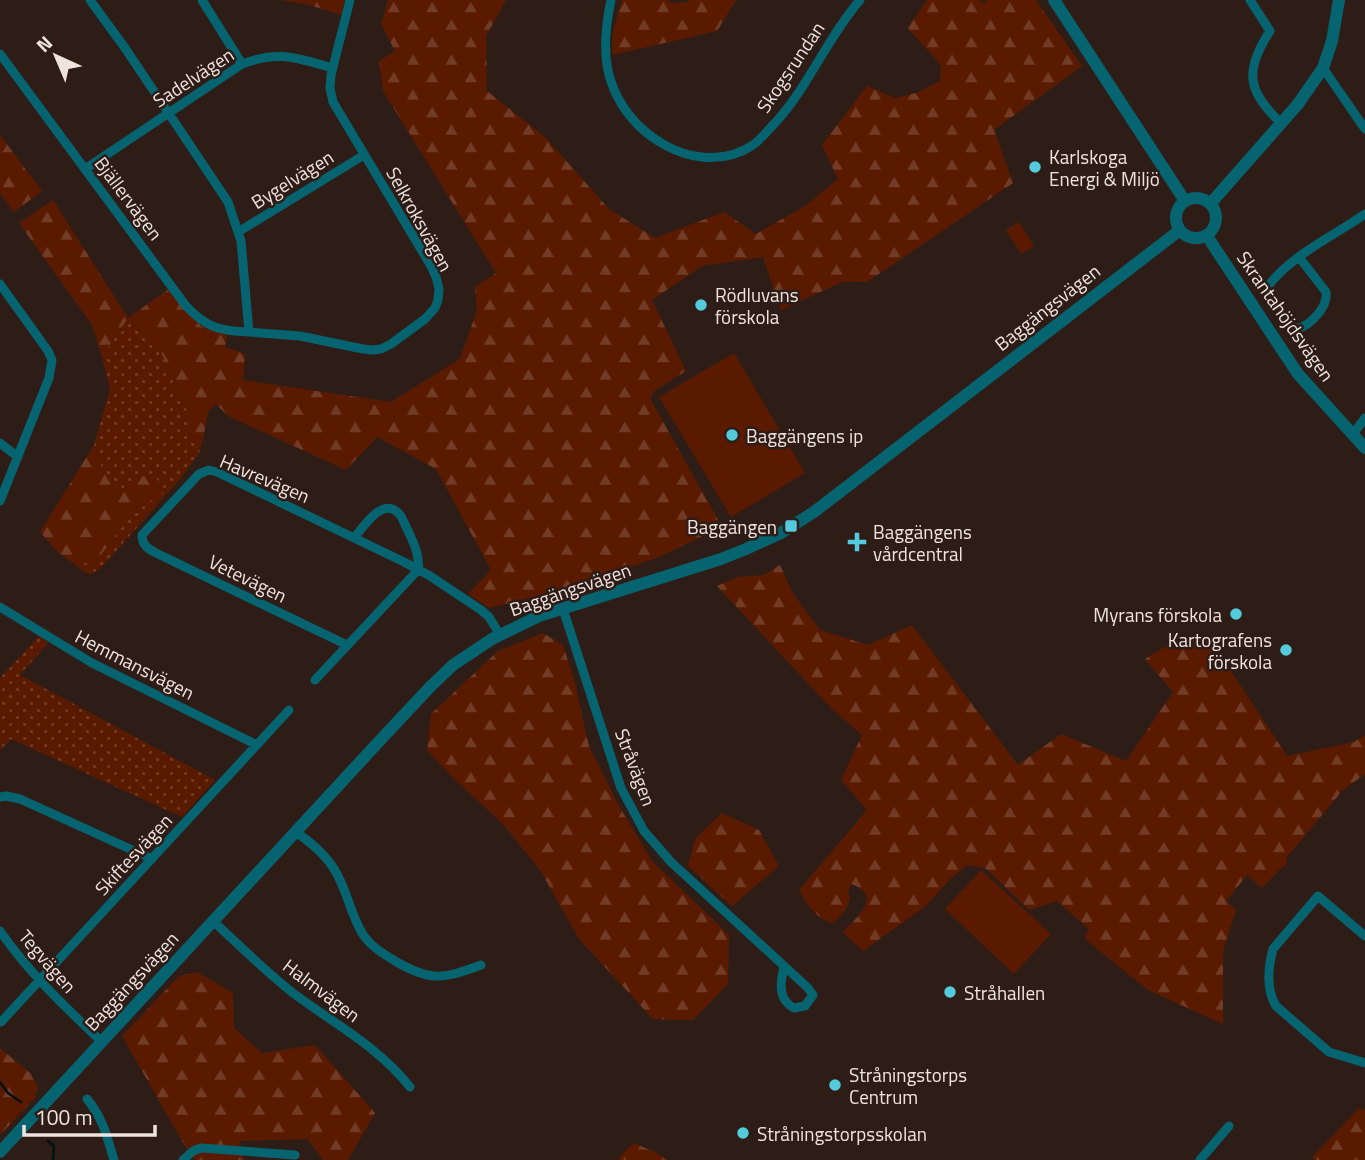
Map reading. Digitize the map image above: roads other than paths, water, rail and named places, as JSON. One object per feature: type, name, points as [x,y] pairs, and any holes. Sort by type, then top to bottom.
[{"type":"street","points":[[90,0],[222,192],[241,241],[249,332]]},
{"type":"street","points":[[202,0],[242,64]]},
{"type":"street","name":"Selkroksvägen","points":[[249,332],[300,336],[373,350],[391,344],[425,319],[435,308],[439,289],[431,266],[333,102],[330,88],[333,68],[350,0]]},
{"type":"street","name":"Skogsrundan","points":[[611,0],[606,62],[609,78],[628,114],[646,133],[663,144],[693,156],[707,158],[737,153],[762,137],[789,106],[844,20],[860,0]]},
{"type":"street","points":[[1055,0],[1185,201]]},
{"type":"street","points":[[1250,0],[1270,31],[1254,64],[1254,87],[1259,100],[1280,123]]},
{"type":"street","points":[[1210,204],[1304,96],[1323,68],[1332,41],[1339,0]]},
{"type":"street","name":"Bjällervägen","points":[[0,54],[195,315],[218,329],[249,332]]},
{"type":"street","name":"Sadelvägen","points":[[85,169],[242,64],[269,56],[281,56],[333,68]]},
{"type":"street","points":[[1323,68],[1365,129]]},
{"type":"street","name":"Bygelvägen","points":[[239,232],[364,155]]},
{"type":"street","points":[[1197,198],[1210,204],[1215,211],[1216,221],[1212,231],[1207,236],[1194,239],[1184,235],[1176,223],[1179,207],[1185,201],[1197,198]]},
{"type":"street","points":[[1299,257],[1326,292],[1327,299],[1305,327],[1297,329],[1284,321],[1265,290],[1273,278],[1299,257],[1365,214]]},
{"type":"street","name":"Baggängsvägen","points":[[0,1152],[430,687],[471,652],[538,617],[721,559],[781,533],[845,489],[1180,230]]},
{"type":"street","name":"Skrantahöjdsvägen","points":[[1207,236],[1298,374],[1365,448]]},
{"type":"street","points":[[0,284],[52,360],[49,378],[1,501]]},
{"type":"street","points":[[1353,434],[1365,418]]},
{"type":"street","points":[[0,443],[18,457]]},
{"type":"street","name":"Havrevägen","points":[[142,535],[199,474],[209,470],[217,472],[418,570],[489,617],[500,635]]},
{"type":"street","points":[[315,680],[418,570],[417,553],[401,516],[391,508],[384,508],[376,513],[354,538]]},
{"type":"street","name":"Vetevägen","points":[[142,535],[146,547],[156,553],[347,645]]},
{"type":"street","name":"Hemmansvägen","points":[[0,607],[92,663],[257,745]]},
{"type":"street","name":"Stråvägen","points":[[563,608],[621,788],[639,824],[671,862],[784,967],[813,995],[806,1006],[794,1008],[784,1000],[781,980],[784,967]]},
{"type":"street","name":"Skiftesvägen","points":[[1,1022],[289,710]]},
{"type":"street","points":[[0,797],[20,799],[152,859]]},
{"type":"street","points":[[296,832],[329,861],[363,934],[381,953],[427,976],[447,976],[481,965]]},
{"type":"street","points":[[1365,936],[1318,896],[1273,949],[1269,987],[1276,1006],[1317,1044],[1329,1052],[1365,1063]]},
{"type":"street","name":"Halmvägen","points":[[213,921],[286,987],[375,1052],[410,1087]]},
{"type":"street","name":"Tegvägen","points":[[0,931],[39,981],[102,1042]]},
{"type":"street","points":[[87,1099],[103,1122],[114,1160]]},
{"type":"street","points":[[1200,1160],[1229,1126]]},
{"type":"street","points":[[183,1160],[201,1148],[295,1155]]},
{"type":"waterway","points":[[0,1082],[8,1093],[21,1102]]},
{"type":"waterway","points":[[48,1141],[54,1146],[53,1160]]},
{"type":"place","name":"Karlskoga Energi & Miljö","points":[[1035,167]]},
{"type":"place","name":"Rödluvans förskola","points":[[701,305]]},
{"type":"place","name":"Baggängens ip","points":[[732,435]]},
{"type":"place","name":"Baggängen","points":[[791,526]]},
{"type":"place","name":"Baggängens vårdcentral","points":[[857,542]]},
{"type":"place","name":"Myrans förskola","points":[[1236,614]]},
{"type":"place","name":"Kartografens förskola","points":[[1286,650]]},
{"type":"place","name":"Stråhallen","points":[[950,992]]},
{"type":"place","name":"Stråningstorps Centrum","points":[[835,1085]]},
{"type":"place","name":"Stråningstorpsskolan","points":[[743,1133]]}]
